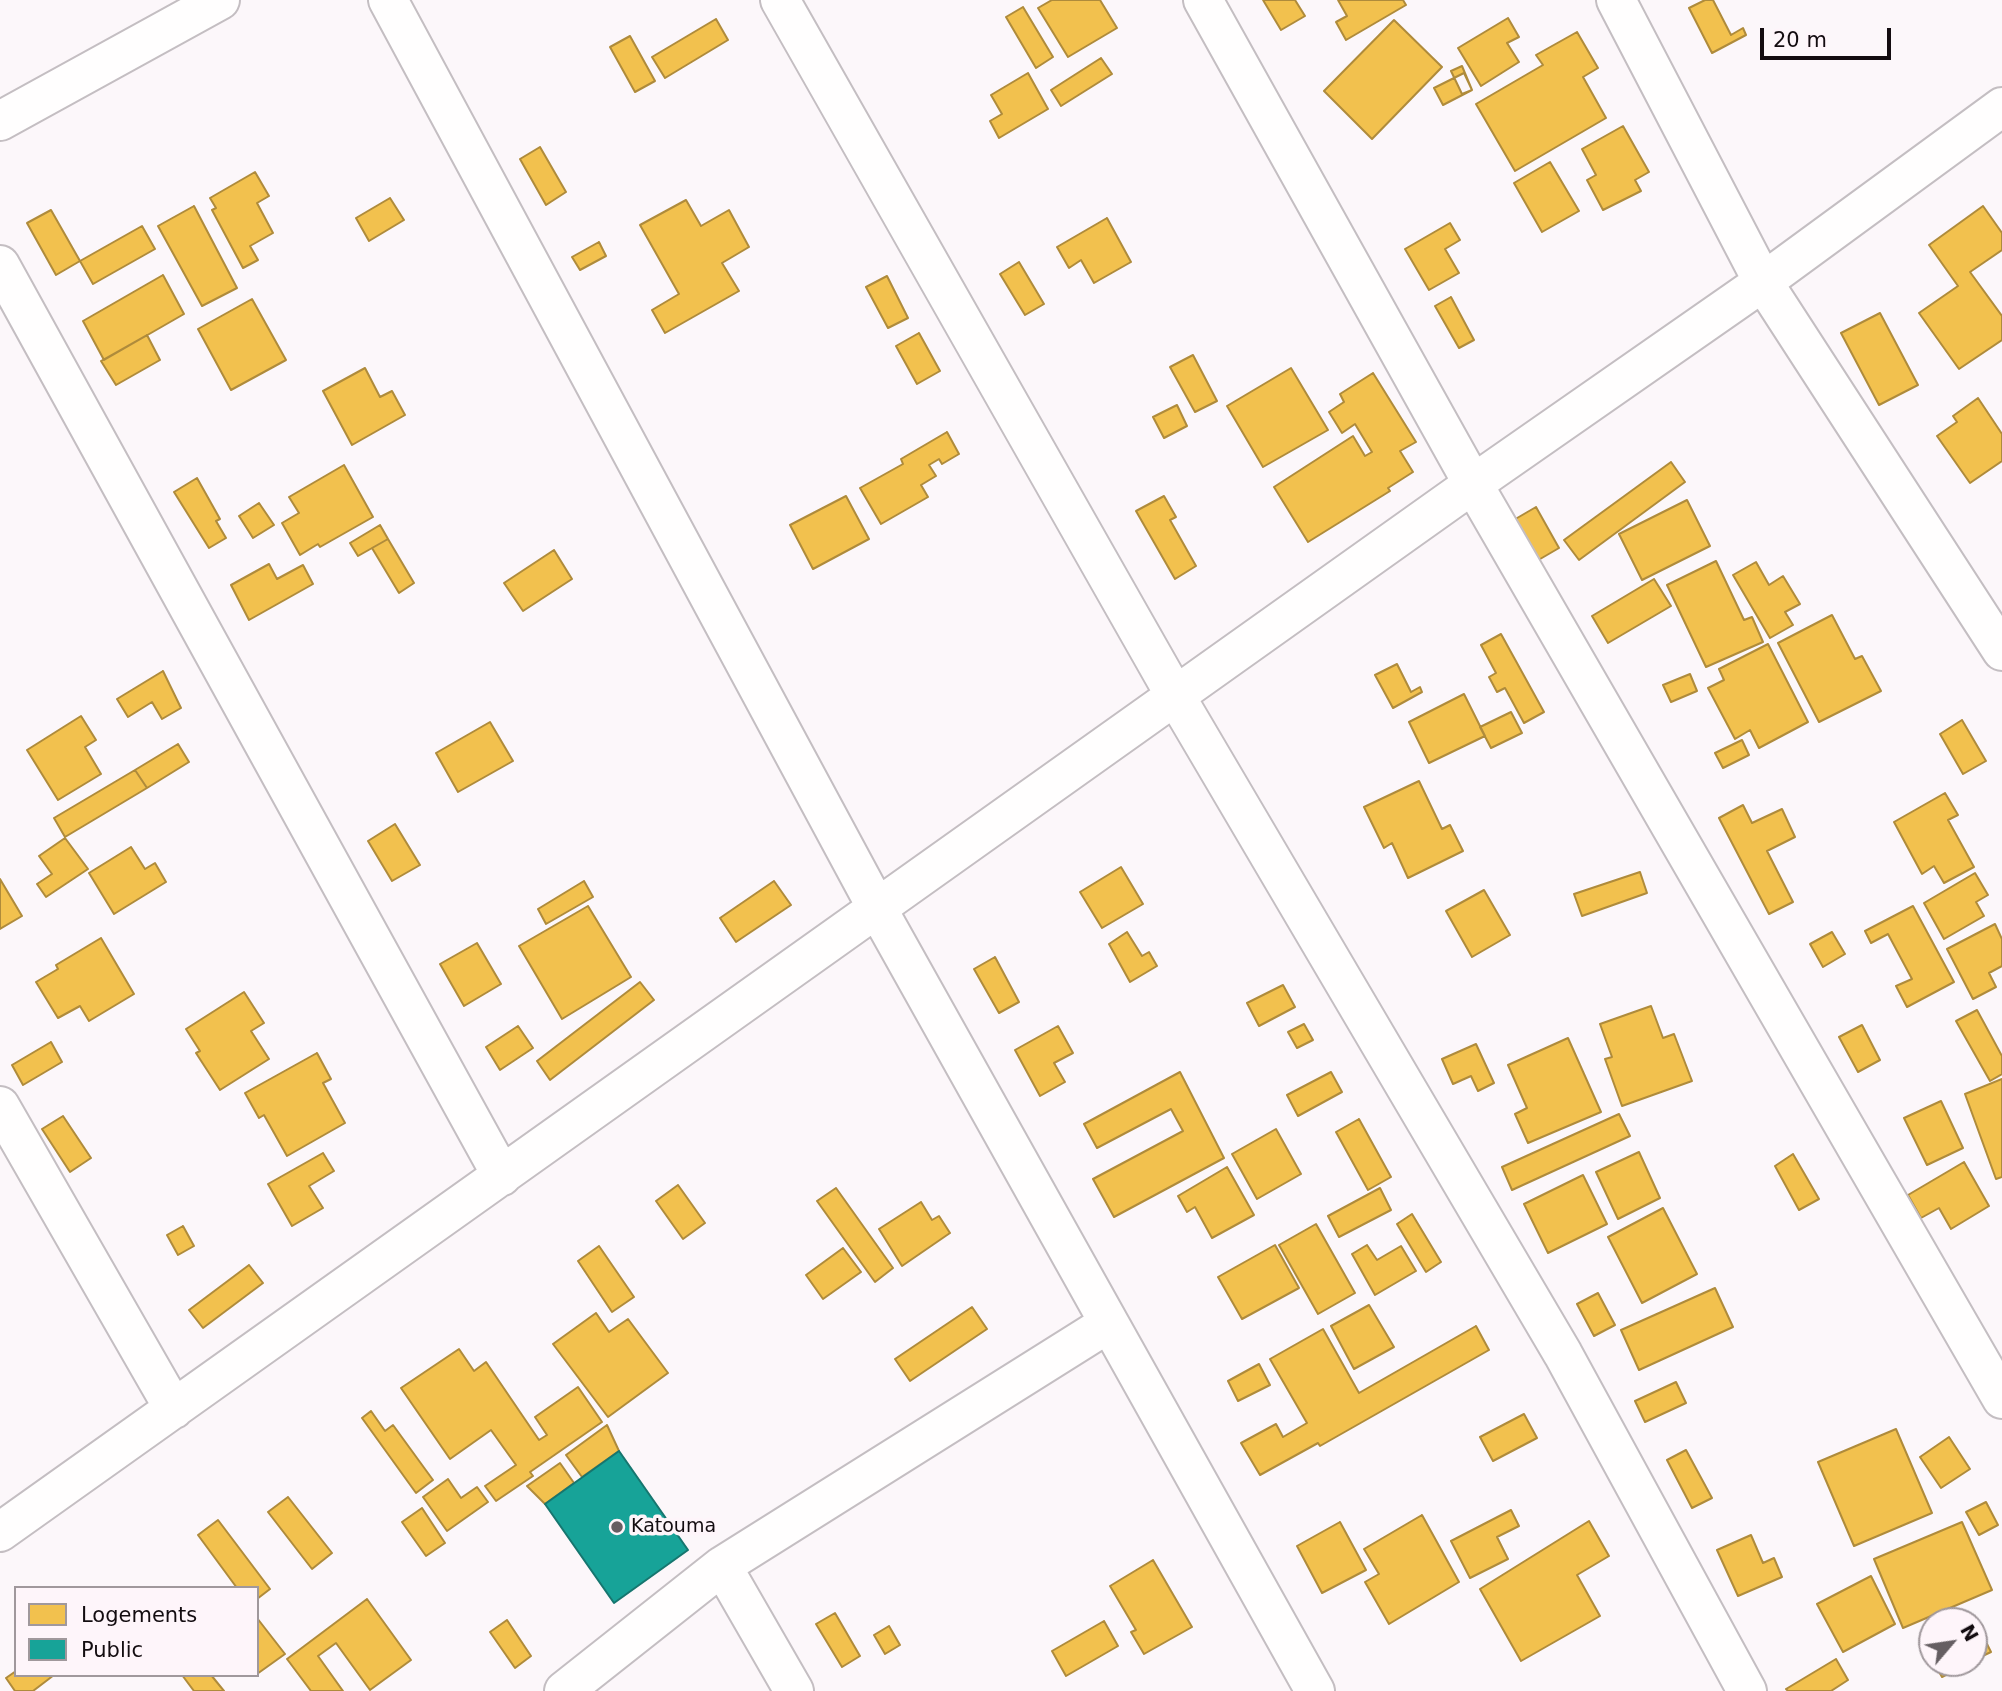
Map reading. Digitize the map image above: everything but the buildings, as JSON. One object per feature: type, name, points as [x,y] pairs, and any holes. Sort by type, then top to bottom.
[{"type":"street","points":[[0,121],[220,0]]},
{"type":"street","points":[[388,0],[878,910],[1315,1691]]},
{"type":"street","points":[[780,0],[1176,697],[1563,1354],[1747,1691]]},
{"type":"street","points":[[1203,0],[1473,484],[2002,1399]]},
{"type":"street","points":[[1616,0],[1763,282],[1996,625]]},
{"type":"street","points":[[0,1532],[878,910],[1473,484],[1763,282],[2002,107]]},
{"type":"street","points":[[0,265],[502,1176]]},
{"type":"street","points":[[0,1106],[174,1409]]},
{"type":"street","points":[[564,1691],[722,1566],[1109,1323]]},
{"type":"street","points":[[722,1566],[793,1691]]},
{"type":"place","name":"Katouma","points":[[617,1527]]}]
